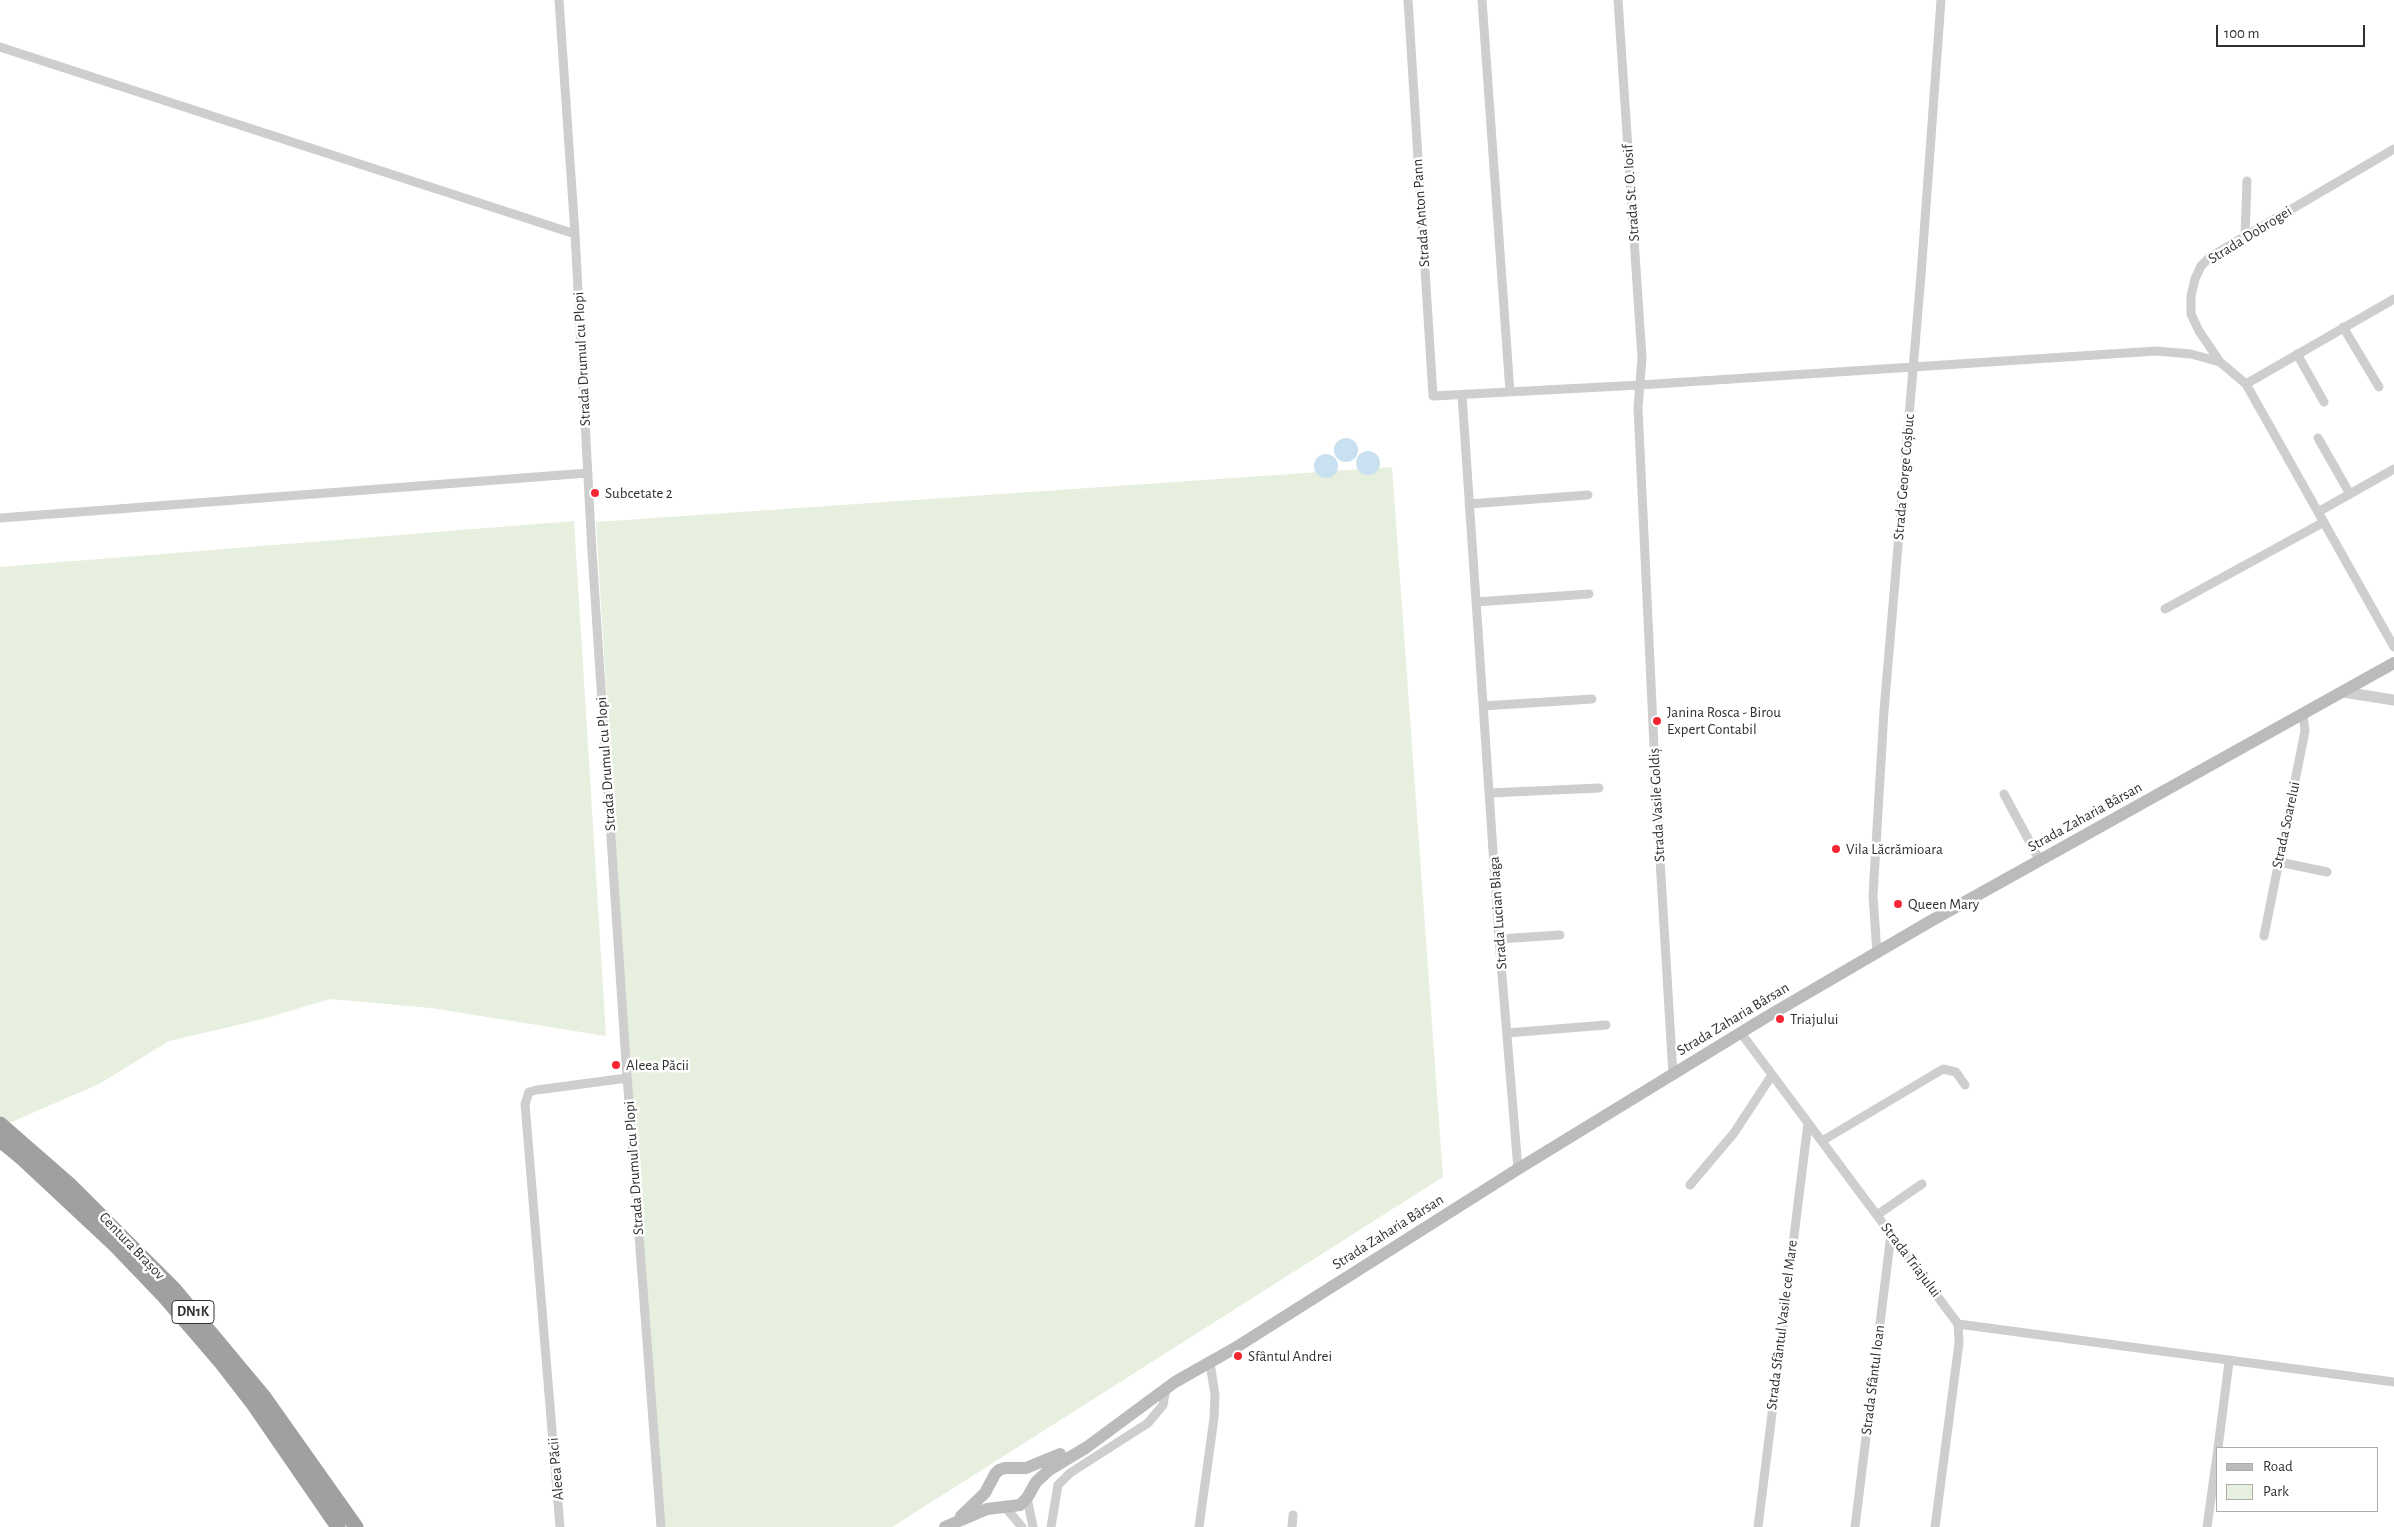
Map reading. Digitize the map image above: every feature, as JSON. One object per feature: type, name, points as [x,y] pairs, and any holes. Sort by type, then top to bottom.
[{"type":"highway","name":"Centura Brașov","points":[[0,1124],[72,1186],[174,1289],[264,1397],[356,1527]]},
{"type":"highway","name":"Centura Brașov","points":[[0,1140],[88,1220],[164,1296],[220,1361],[254,1405],[338,1527]]},
{"type":"main road","name":"Strada Zaharia Bârsan","points":[[1106,1432],[1166,1389],[1518,1169],[1741,1033],[1877,953],[2394,663]]},
{"type":"main road","points":[[1018,1469],[1048,1461],[1106,1432]]},
{"type":"main road","points":[[949,1525],[982,1511],[1004,1506],[1016,1506],[1049,1470],[1106,1432]]},
{"type":"main road","points":[[1004,1506],[992,1496],[990,1486],[991,1480],[1000,1470],[1012,1467],[1026,1475],[1029,1494]]},
{"type":"main road","points":[[949,1525],[990,1486]]},
{"type":"street","name":"Strada Drumul cu Plopi","points":[[559,0],[627,1078],[661,1527]]},
{"type":"street","name":"Strada Anton Pann","points":[[1408,0],[1433,396],[1462,395]]},
{"type":"street","points":[[1482,0],[1510,392]]},
{"type":"street","name":"Strada St. O. Iosif","points":[[1618,0],[1642,349],[1640,385]]},
{"type":"street","name":"Strada George Coșbuc","points":[[1877,953],[1873,896],[1882,740],[1914,368],[1942,0]]},
{"type":"street","points":[[0,47],[575,234]]},
{"type":"street","name":"Strada Dobrogei","points":[[2394,149],[2210,257],[2201,266],[2191,296],[2191,314],[2199,331],[2220,362],[2246,384],[2394,647]]},
{"type":"street","points":[[2245,235],[2247,181]]},
{"type":"street","points":[[2246,384],[2394,299]]},
{"type":"street","points":[[2344,327],[2379,387]]},
{"type":"street","points":[[1462,395],[1914,368],[2156,351],[2191,354],[2220,362]]},
{"type":"street","points":[[2297,354],[2324,402]]},
{"type":"street","name":"Strada Vasile Goldiș","points":[[1640,385],[1638,408],[1658,820],[1673,1075]]},
{"type":"street","name":"Strada Lucian Blaga","points":[[1462,395],[1499,939],[1518,1169]]},
{"type":"street","points":[[2318,438],[2350,494]]},
{"type":"street","points":[[2318,512],[2394,469]]},
{"type":"street","points":[[0,518],[588,474]]},
{"type":"street","points":[[1469,504],[1588,495]]},
{"type":"street","points":[[2165,609],[2324,522]]},
{"type":"street","points":[[1476,602],[1589,594]]},
{"type":"street","points":[[2343,692],[2394,700]]},
{"type":"street","points":[[1483,706],[1592,699]]},
{"type":"street","name":"Strada Soarelui","points":[[2264,936],[2305,731],[2303,714]]},
{"type":"street","points":[[1490,793],[1599,788]]},
{"type":"street","points":[[2004,794],[2040,861]]},
{"type":"street","points":[[2279,862],[2327,872]]},
{"type":"street","points":[[1499,939],[1560,934]]},
{"type":"street","points":[[1507,1033],[1606,1025]]},
{"type":"street","name":"Strada Triajului","points":[[1741,1033],[1958,1324]]},
{"type":"street","points":[[1822,1141],[1943,1069],[1956,1072],[1965,1086]]},
{"type":"street","points":[[1690,1185],[1734,1133],[1772,1075]]},
{"type":"street","name":"Aleea Păcii","points":[[560,1527],[525,1104],[530,1092],[537,1090],[627,1078]]},
{"type":"street","name":"Strada Sfântul Vasile cel Mare","points":[[1758,1527],[1808,1123]]},
{"type":"street","points":[[1877,1215],[1922,1184]]},
{"type":"street","name":"Strada Sfântul Ioan","points":[[1855,1527],[1891,1234]]},
{"type":"street","points":[[1935,1527],[1959,1343],[1958,1324],[2230,1362],[2394,1382]]},
{"type":"street","points":[[2218,1447],[2230,1362]]},
{"type":"street","points":[[1199,1527],[1214,1410],[1215,1395],[1210,1363]]},
{"type":"street","points":[[1051,1527],[1058,1485],[1070,1473],[1148,1423],[1163,1405],[1166,1389]]},
{"type":"street","points":[[2207,1527],[2216,1462]]},
{"type":"street","points":[[1029,1494],[1033,1527]]},
{"type":"street","points":[[1004,1506],[1022,1527]]},
{"type":"street","points":[[1292,1527],[1293,1515]]},
{"type":"green space","points":[[1392,467],[1443,1177],[892,1527],[657,1527],[596,522]]},
{"type":"green space","points":[[574,521],[606,1036],[431,1008],[330,999],[263,1019],[169,1041],[99,1084],[0,1127],[0,567]]},
{"type":"water","points":[[1346,438],[1355,441],[1358,450],[1355,459],[1346,462],[1337,459],[1334,450],[1337,441]]},
{"type":"water","points":[[1368,451],[1377,454],[1380,463],[1377,472],[1368,475],[1359,472],[1356,463],[1359,454]]},
{"type":"water","points":[[1326,454],[1335,457],[1338,466],[1335,475],[1326,478],[1317,475],[1314,466],[1317,457]]},
{"type":"place","name":"Subcetate 2","points":[[595,493]]},
{"type":"place","name":"Janina Rosca - Birou Expert Contabil","points":[[1657,721]]},
{"type":"place","name":"Vila Lăcrămioara","points":[[1836,849]]},
{"type":"place","name":"Queen Mary","points":[[1898,904]]},
{"type":"place","name":"Triajului","points":[[1780,1019]]},
{"type":"place","name":"Aleea Păcii","points":[[616,1065]]},
{"type":"place","name":"Sfântul Andrei","points":[[1238,1356]]}]
